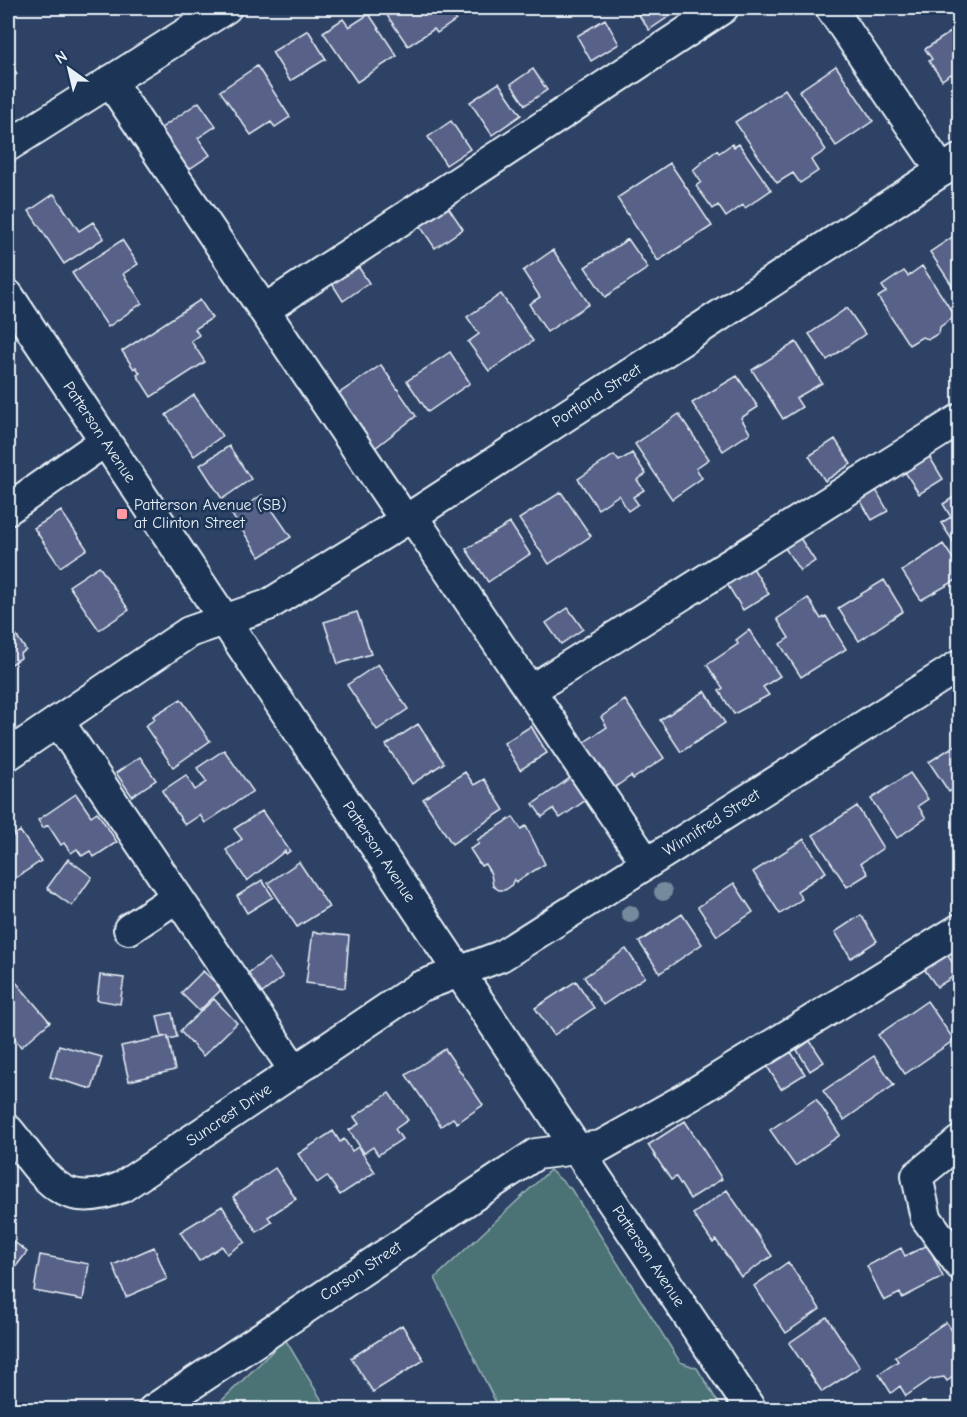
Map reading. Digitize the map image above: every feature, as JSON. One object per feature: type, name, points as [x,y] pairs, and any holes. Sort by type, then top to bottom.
[{"type":"street","points":[[8,146],[226,8]]},
{"type":"street","points":[[264,310],[723,8]]},
{"type":"street","points":[[831,8],[951,165]]},
{"type":"street","points":[[110,81],[264,310],[531,690],[646,862]]},
{"type":"street","name":"Portland Street","points":[[225,619],[268,605],[408,518],[951,165]]},
{"type":"street","name":"Patterson Avenue","points":[[8,295],[751,1410]]},
{"type":"street","points":[[531,690],[960,419]]},
{"type":"street","points":[[8,509],[105,441]]},
{"type":"street","points":[[8,755],[189,632],[225,619]]},
{"type":"street","name":"Winnifred Street","points":[[460,972],[501,956],[960,665]]},
{"type":"street","points":[[58,720],[295,1071]]},
{"type":"street","points":[[129,929],[177,897]]},
{"type":"street","name":"Carson Street","points":[[153,1410],[536,1154],[601,1146],[688,1097],[960,929]]},
{"type":"street","name":"Suncrest Drive","points":[[8,1130],[54,1184],[76,1197],[94,1196],[122,1187],[419,987],[460,972]]},
{"type":"street","points":[[960,1141],[917,1176],[926,1218],[960,1265]]},
{"type":"green space","points":[[550,1170],[571,1189],[680,1362],[697,1368],[722,1409],[499,1409],[435,1278]]},
{"type":"green space","points":[[285,1339],[327,1409],[212,1410]]},
{"type":"building","points":[[382,8],[447,8],[456,20],[437,33],[434,29],[408,46]]},
{"type":"building","points":[[634,8],[670,8],[674,13],[649,30]]},
{"type":"building","points":[[929,8],[949,8],[935,17]]},
{"type":"building","points":[[369,14],[397,56],[357,82],[323,32],[343,19],[349,27]]},
{"type":"building","points":[[605,19],[619,44],[591,61],[577,36]]},
{"type":"building","points":[[960,26],[960,77],[956,80],[951,74],[942,80],[929,61],[932,59],[925,49]]},
{"type":"building","points":[[308,30],[326,59],[290,81],[272,52]]},
{"type":"building","points":[[8,59],[17,74],[8,80]]},
{"type":"building","points":[[257,66],[290,117],[275,127],[271,122],[251,135],[220,91]]},
{"type":"building","points":[[836,66],[873,121],[836,146],[799,91]]},
{"type":"building","points":[[533,69],[547,90],[525,105],[511,84]]},
{"type":"building","points":[[499,83],[521,115],[492,135],[470,102]]},
{"type":"building","points":[[785,89],[826,150],[811,160],[818,171],[800,183],[793,173],[777,183],[735,122]]},
{"type":"building","points":[[199,102],[216,126],[198,138],[210,155],[182,174],[154,133]]},
{"type":"building","points":[[451,121],[470,149],[446,165],[428,137]]},
{"type":"building","points":[[732,144],[734,147],[739,144],[771,190],[745,208],[743,205],[726,217],[718,205],[713,209],[696,186],[701,182],[693,170],[717,150],[719,153]]},
{"type":"building","points":[[670,163],[712,226],[658,261],[617,198]]},
{"type":"building","points":[[54,194],[79,231],[93,222],[104,238],[64,264],[29,211]]},
{"type":"building","points":[[444,201],[463,229],[435,248],[416,220]]},
{"type":"building","points":[[960,232],[960,296],[959,296],[930,252]]},
{"type":"building","points":[[628,239],[648,268],[605,297],[585,267]]},
{"type":"building","points":[[122,240],[138,264],[123,274],[142,303],[108,327],[72,273]]},
{"type":"building","points":[[553,250],[589,304],[547,332],[529,304],[540,297],[523,271]]},
{"type":"building","points":[[352,257],[369,283],[343,301],[326,274]]},
{"type":"building","points":[[922,266],[955,316],[940,327],[939,333],[929,339],[922,337],[909,345],[878,297],[886,292],[882,286],[904,271],[908,276]]},
{"type":"building","points":[[501,294],[533,341],[489,371],[468,342],[479,334],[467,317]]},
{"type":"building","points":[[200,300],[212,318],[195,329],[199,335],[191,341],[205,362],[151,397],[137,375],[140,373],[136,367],[134,369],[122,351]]},
{"type":"building","points":[[847,308],[865,334],[827,360],[809,334]]},
{"type":"building","points":[[796,342],[822,383],[796,398],[802,407],[783,419],[752,370]]},
{"type":"building","points":[[450,352],[470,383],[428,412],[407,381]]},
{"type":"building","points":[[381,365],[416,416],[375,448],[338,394]]},
{"type":"building","points":[[737,376],[758,407],[741,418],[750,433],[723,451],[692,403]]},
{"type":"building","points":[[194,395],[222,436],[194,456],[166,415]]},
{"type":"building","points":[[679,414],[709,459],[696,468],[702,478],[672,499],[635,444]]},
{"type":"building","points":[[835,439],[851,464],[825,481],[809,456]]},
{"type":"building","points":[[229,446],[251,479],[222,499],[200,465]]},
{"type":"building","points":[[632,453],[646,474],[637,480],[644,490],[633,497],[638,504],[628,511],[619,495],[598,509],[578,479],[614,455],[619,461]]},
{"type":"building","points":[[929,456],[943,479],[919,494],[905,472]]},
{"type":"building","points":[[876,490],[888,511],[872,520],[860,500]]},
{"type":"building","points":[[561,492],[591,536],[549,564],[519,519]]},
{"type":"building","points":[[960,493],[960,552],[941,523],[951,517],[943,504]]},
{"type":"building","points":[[262,495],[291,537],[260,557],[232,515]]},
{"type":"building","points":[[61,511],[87,549],[60,567],[34,528]]},
{"type":"building","points":[[510,523],[530,554],[488,582],[466,549]]},
{"type":"building","points":[[800,538],[815,561],[800,571],[785,548]]},
{"type":"building","points":[[943,544],[960,569],[960,578],[921,600],[902,571]]},
{"type":"building","points":[[99,566],[129,610],[99,630],[69,586]]},
{"type":"building","points":[[753,568],[769,594],[743,610],[727,584]]},
{"type":"building","points":[[884,580],[903,611],[859,641],[838,608]]},
{"type":"building","points":[[808,598],[821,619],[826,616],[846,649],[801,677],[780,644],[789,638],[777,619]]},
{"type":"building","points":[[568,608],[583,629],[561,644],[546,623]]},
{"type":"building","points":[[357,612],[371,654],[338,664],[324,622]]},
{"type":"building","points":[[8,623],[26,650],[20,654],[21,658],[10,665],[8,661]]},
{"type":"building","points":[[749,630],[780,676],[763,687],[769,695],[734,714],[719,691],[723,688],[707,665],[738,644],[736,640]]},
{"type":"building","points":[[378,664],[408,709],[377,730],[347,685]]},
{"type":"building","points":[[705,691],[725,723],[681,752],[660,720]]},
{"type":"building","points":[[181,699],[210,741],[173,767],[145,726],[155,719],[153,716]]},
{"type":"building","points":[[625,700],[664,758],[633,779],[631,776],[614,788],[583,743],[607,727],[601,717]]},
{"type":"building","points":[[418,724],[444,763],[412,784],[386,745]]},
{"type":"building","points":[[531,726],[547,753],[520,770],[504,743]]},
{"type":"building","points":[[960,742],[960,785],[949,792],[929,762]]},
{"type":"building","points":[[224,750],[253,791],[205,823],[200,815],[185,825],[162,791],[186,775],[195,790],[207,782],[197,768]]},
{"type":"building","points":[[140,757],[156,780],[132,796],[116,773]]},
{"type":"building","points":[[465,772],[474,785],[484,779],[504,810],[452,844],[423,799]]},
{"type":"building","points":[[910,773],[928,799],[918,806],[926,818],[897,838],[871,799]]},
{"type":"building","points":[[570,778],[586,800],[560,818],[553,809],[542,817],[533,804]]},
{"type":"building","points":[[76,794],[91,816],[97,812],[117,842],[94,857],[90,851],[82,856],[77,849],[71,853],[64,843],[61,845],[48,825],[43,828],[38,820]]},
{"type":"building","points":[[857,806],[883,848],[861,863],[868,874],[847,887],[813,835]]},
{"type":"building","points":[[262,811],[290,851],[286,854],[285,851],[247,881],[226,850],[242,839],[234,829]]},
{"type":"building","points":[[513,817],[521,829],[526,826],[545,864],[516,882],[514,879],[511,886],[505,890],[499,890],[493,886],[491,874],[485,864],[481,866],[470,849],[479,844],[477,840]]},
{"type":"building","points":[[20,831],[41,861],[8,883],[8,840]]},
{"type":"building","points":[[804,839],[826,872],[797,891],[802,899],[780,914],[753,872]]},
{"type":"building","points":[[68,859],[92,877],[72,906],[47,888]]},
{"type":"building","points":[[299,862],[329,907],[297,927],[268,883]]},
{"type":"building","points":[[262,880],[273,897],[247,913],[237,896]]},
{"type":"building","points":[[734,883],[753,912],[717,936],[698,907]]},
{"type":"building","points":[[682,914],[702,944],[660,973],[639,942]]},
{"type":"building","points":[[861,915],[877,941],[851,958],[835,932]]},
{"type":"building","points":[[313,932],[349,936],[345,988],[306,983]]},
{"type":"building","points":[[626,949],[645,977],[603,1005],[584,977]]},
{"type":"building","points":[[945,951],[959,973],[937,987],[922,966]]},
{"type":"building","points":[[269,958],[283,977],[261,994],[247,974]]},
{"type":"building","points":[[203,971],[222,989],[199,1011],[181,993]]},
{"type":"building","points":[[100,975],[124,978],[120,1004],[97,1000]]},
{"type":"building","points":[[15,981],[50,1022],[21,1047],[8,1030],[8,987]]},
{"type":"building","points":[[576,981],[594,1008],[554,1035],[535,1008]]},
{"type":"building","points":[[214,999],[237,1023],[203,1056],[180,1031]]},
{"type":"building","points":[[927,1001],[954,1040],[905,1074],[878,1035]]},
{"type":"building","points":[[960,1006],[960,1024],[951,1012]]},
{"type":"building","points":[[172,1013],[177,1037],[168,1039],[168,1036],[162,1037],[157,1016]]},
{"type":"building","points":[[168,1036],[175,1070],[129,1081],[121,1046]]},
{"type":"building","points":[[810,1041],[824,1062],[810,1071],[797,1050]]},
{"type":"building","points":[[59,1045],[102,1057],[92,1089],[50,1077]]},
{"type":"building","points":[[445,1049],[483,1105],[457,1123],[453,1118],[441,1126],[406,1075]]},
{"type":"building","points":[[791,1052],[805,1074],[781,1089],[767,1066]]},
{"type":"building","points":[[874,1056],[894,1085],[844,1120],[823,1091]]},
{"type":"building","points":[[389,1093],[408,1120],[395,1129],[402,1139],[378,1155],[373,1147],[364,1153],[349,1130],[359,1124],[354,1117]]},
{"type":"building","points":[[816,1099],[840,1135],[795,1166],[770,1130]]},
{"type":"building","points":[[685,1121],[722,1179],[690,1199],[676,1177],[671,1180],[648,1145]]},
{"type":"building","points":[[333,1131],[340,1142],[344,1139],[352,1151],[358,1147],[375,1172],[340,1195],[327,1176],[317,1183],[298,1154]]},
{"type":"building","points":[[275,1168],[296,1199],[268,1217],[272,1222],[257,1232],[233,1197]]},
{"type":"building","points":[[727,1190],[772,1256],[741,1277],[716,1240],[713,1243],[693,1214]]},
{"type":"building","points":[[222,1206],[245,1242],[227,1254],[222,1246],[199,1261],[180,1232]]},
{"type":"building","points":[[8,1237],[27,1252],[8,1277]]},
{"type":"building","points":[[928,1245],[943,1277],[902,1298],[900,1293],[884,1301],[867,1266],[901,1248],[905,1256]]},
{"type":"building","points":[[154,1247],[167,1279],[126,1297],[113,1265]]},
{"type":"building","points":[[40,1255],[89,1264],[83,1300],[34,1291]]},
{"type":"building","points":[[788,1262],[820,1309],[786,1333],[754,1286]]},
{"type":"building","points":[[827,1317],[860,1367],[822,1392],[789,1343]]},
{"type":"building","points":[[946,1322],[960,1342],[960,1372],[947,1381],[944,1377],[931,1379],[906,1396],[900,1386],[891,1393],[879,1374],[898,1361],[895,1357]]},
{"type":"building","points":[[402,1325],[424,1360],[373,1392],[351,1358]]},
{"type":"place","name":"Patterson Avenue (SB) at Clinton Street","points":[[122,514]]}]
